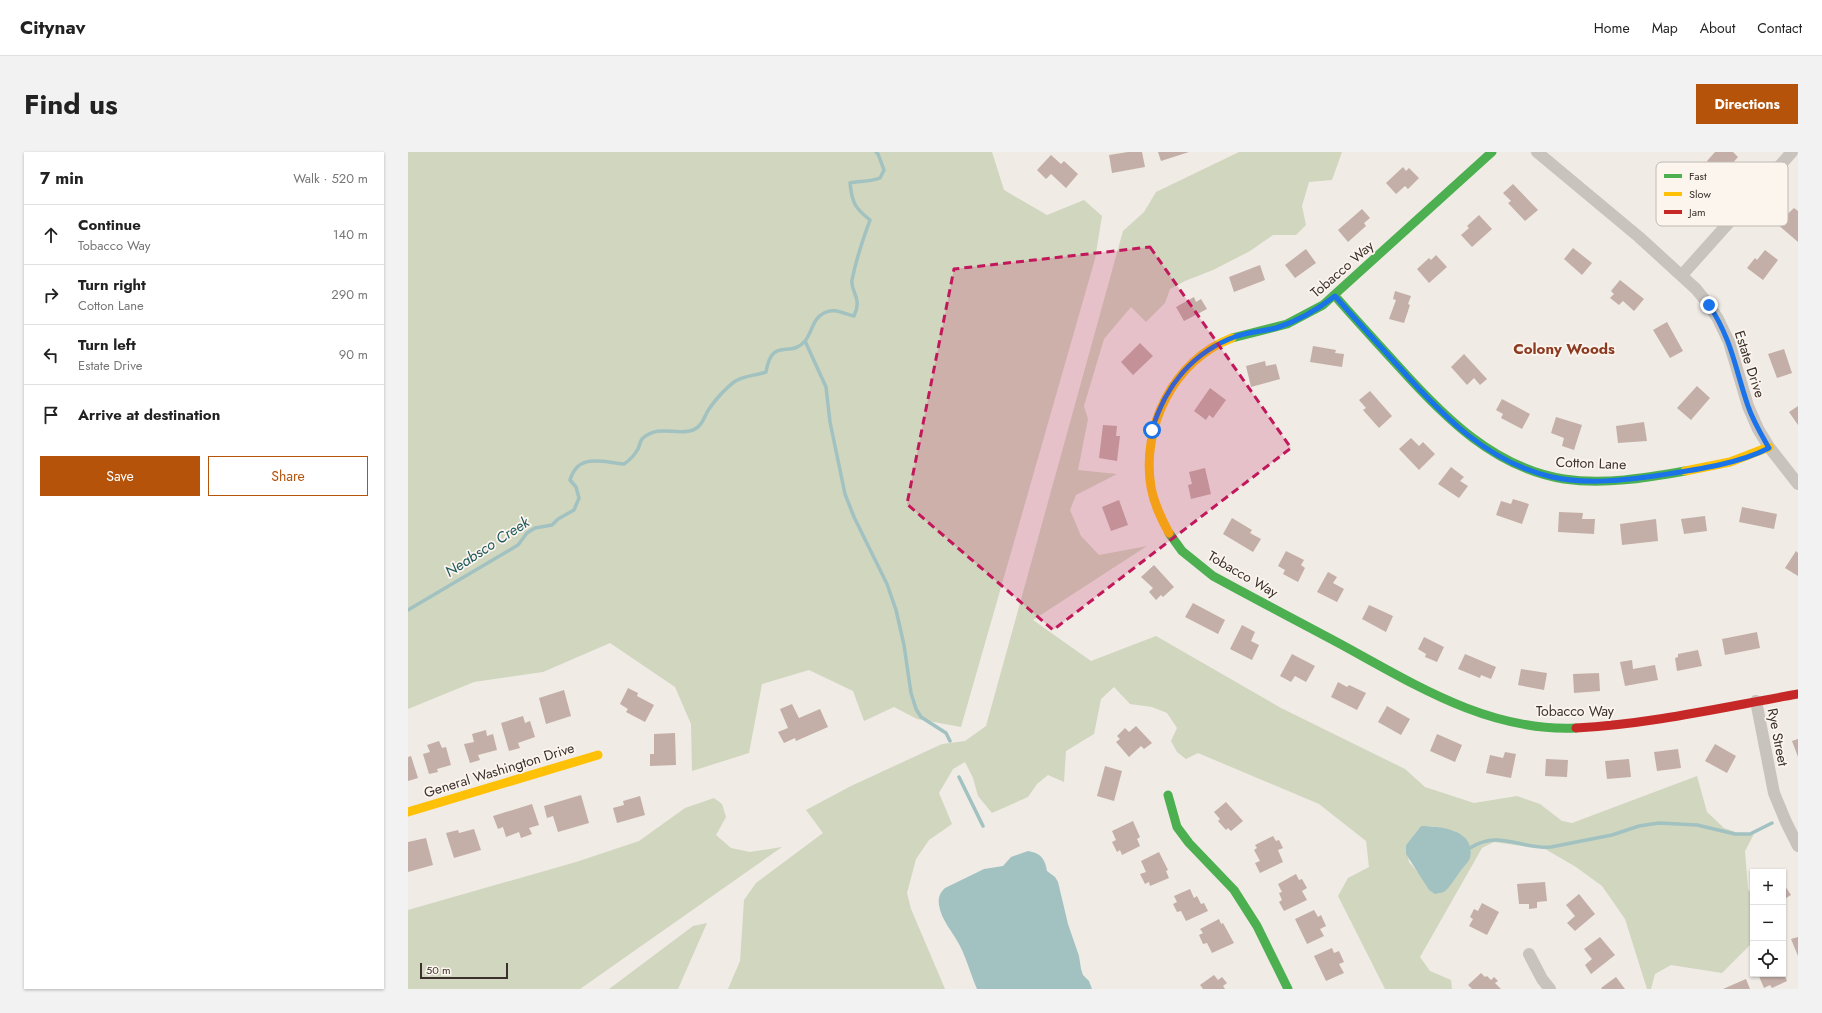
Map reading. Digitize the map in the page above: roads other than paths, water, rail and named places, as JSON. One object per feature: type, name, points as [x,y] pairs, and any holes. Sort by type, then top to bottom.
[{"type":"street","name":"Tobacco Way","points":[[1492,152],[1335,296],[1310,314],[1293,322],[1236,336],[1215,346],[1188,366],[1176,380],[1165,396],[1158,412],[1152,430],[1149,449],[1152,485],[1163,521],[1173,539],[1183,552],[1197,565],[1214,576],[1437,696],[1480,714],[1513,723],[1563,728],[1610,726],[1649,721],[1798,694]]},
{"type":"street","name":"Estate Drive","points":[[1537,152],[1639,236],[1682,275],[1700,294],[1718,320],[1729,342],[1748,406],[1758,429],[1769,448],[1798,484]]},
{"type":"street","points":[[1783,162],[1792,152]]},
{"type":"street","points":[[1682,275],[1726,226]]},
{"type":"street","name":"Cotton Lane","points":[[1335,296],[1440,412],[1483,448],[1508,462],[1530,471],[1553,477],[1576,480],[1605,481],[1635,479],[1682,472],[1736,460],[1754,455],[1769,448]]},
{"type":"street","name":"Rye Street","points":[[1756,701],[1774,793],[1798,846]]},
{"type":"street","name":"General Washington Drive","points":[[408,812],[598,755]]},
{"type":"street","points":[[1168,795],[1177,827],[1233,888],[1247,908],[1256,922],[1288,989]]},
{"type":"street","points":[[1529,954],[1542,979],[1550,989]]},
{"type":"water","points":[[1421,826],[1447,829],[1462,836],[1468,841],[1470,858],[1444,892],[1435,894],[1429,890],[1406,854],[1406,845]]},
{"type":"water","points":[[1028,851],[1036,853],[1042,857],[1047,871],[1055,877],[1058,882],[1068,924],[1079,956],[1081,969],[1083,975],[1089,981],[1092,989],[977,989],[960,946],[942,916],[939,905],[939,897],[945,888],[984,869],[1003,866],[1011,857]]},
{"type":"waterway","name":"Neabsco Creek","points":[[408,610],[518,545],[527,533],[535,528],[552,525],[558,519],[574,510],[579,498],[576,487],[570,480],[574,471],[579,466],[591,461],[624,464],[635,454],[642,439],[649,434],[662,431],[681,432],[693,430],[699,426],[712,405],[727,388],[742,378],[766,372],[773,354],[777,351],[799,346],[808,337],[817,318],[824,313],[832,311],[854,316],[857,300],[852,280],[870,220],[855,204],[850,183],[880,178],[884,170],[876,152]]},
{"type":"waterway","points":[[805,341],[826,387],[830,422],[845,494],[854,517],[887,584],[896,610],[904,645],[911,693],[916,709],[921,717],[946,733],[950,741]]},
{"type":"waterway","points":[[959,777],[983,826]]},
{"type":"waterway","points":[[1470,848],[1491,840],[1501,840],[1530,846],[1551,847],[1612,835],[1639,826],[1659,823],[1697,825],[1735,834],[1750,834],[1772,823]]},
{"type":"district","name":"Colony Woods","points":[[1564,349]]}]
